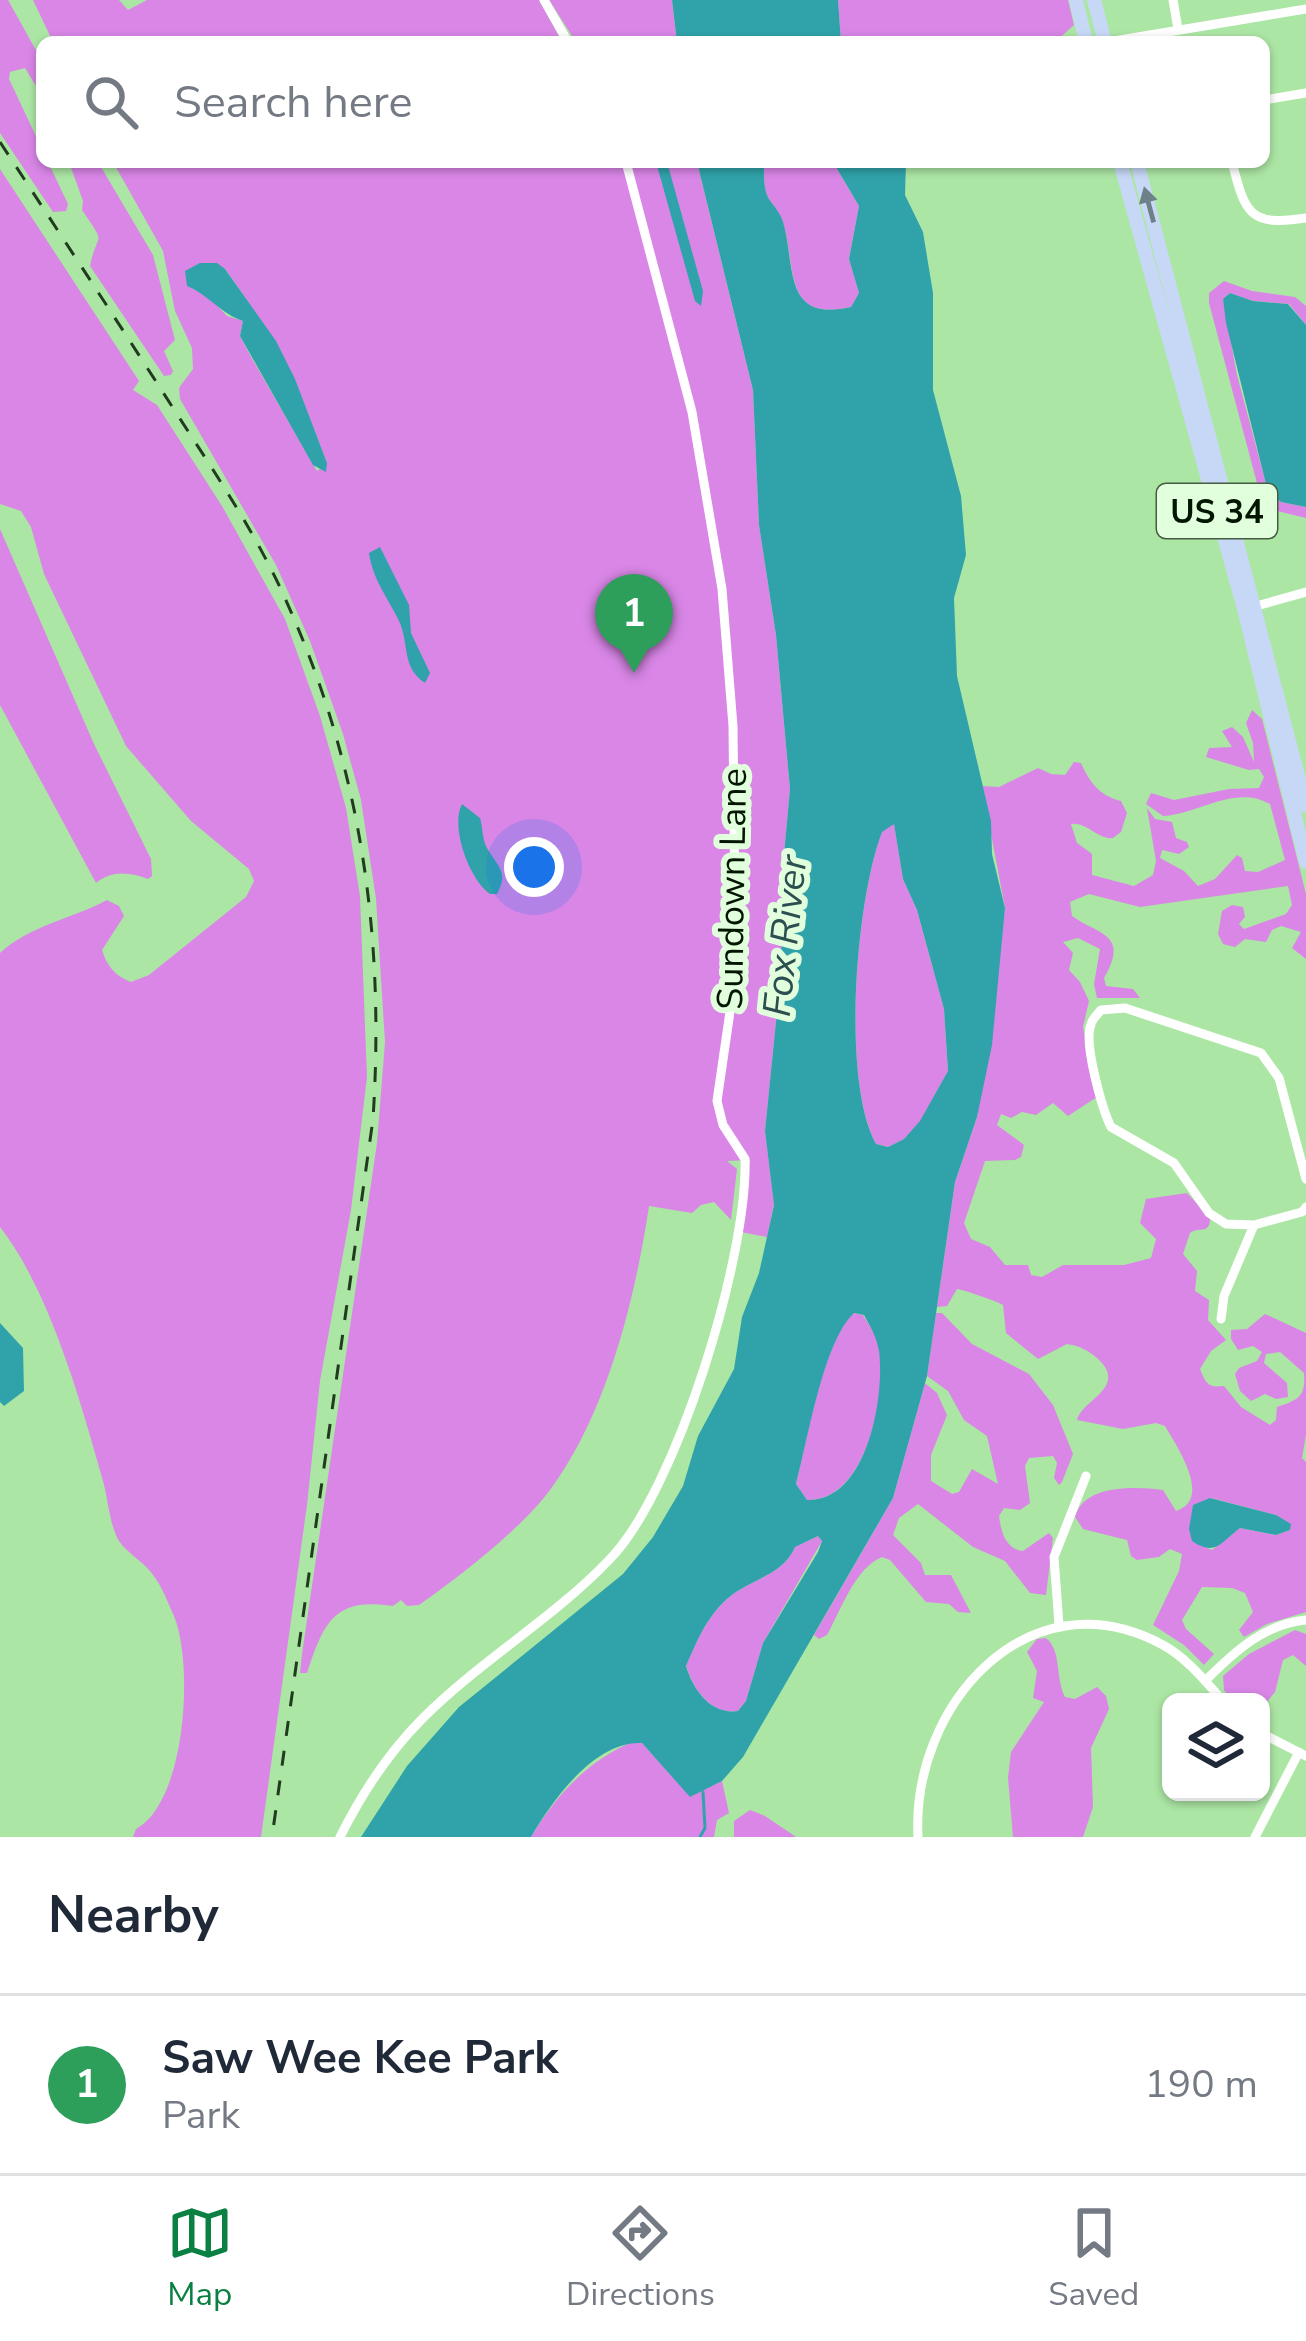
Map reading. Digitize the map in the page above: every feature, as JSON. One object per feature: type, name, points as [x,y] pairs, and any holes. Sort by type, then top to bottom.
[{"type":"main road","points":[[1076,0],[1085,36]]},
{"type":"main road","points":[[1094,0],[1105,36]]},
{"type":"main road","name":"US 34","points":[[1122,168],[1306,806]]},
{"type":"main road","name":"US 34","points":[[1139,168],[1249,608],[1306,862]]},
{"type":"street","points":[[544,0],[565,36]]},
{"type":"street","points":[[1173,0],[1178,29]]},
{"type":"street","points":[[1140,36],[1306,8]]},
{"type":"street","points":[[1270,99],[1306,93]]},
{"type":"street","name":"Sundown Lane","points":[[340,1837],[375,1778],[420,1721],[581,1588],[634,1530],[670,1463],[706,1360],[737,1228],[745,1160],[723,1125],[717,1101],[735,945],[727,632],[692,412],[628,168]]},
{"type":"street","points":[[1234,168],[1243,203],[1252,215],[1271,222],[1306,218]]},
{"type":"street","points":[[1249,608],[1306,592]]},
{"type":"street","points":[[1306,1179],[1300,1134],[1279,1078],[1261,1053],[1125,1008],[1101,1010],[1094,1018],[1090,1045],[1111,1127],[1174,1163],[1209,1214],[1226,1224],[1254,1225],[1306,1207]]},
{"type":"street","points":[[1221,1318],[1224,1296],[1254,1225]]},
{"type":"street","points":[[1059,1625],[1054,1557],[1086,1476]]},
{"type":"street","points":[[1205,1681],[1257,1636],[1282,1622],[1306,1620]]},
{"type":"street","points":[[918,1837],[917,1816],[928,1759],[965,1686],[1004,1649],[1059,1625],[1100,1626],[1148,1638],[1174,1652],[1216,1693]]},
{"type":"street","points":[[1255,1837],[1302,1754],[1270,1738]]},
{"type":"shaded area","points":[[0,0],[8,0],[36,50],[36,86],[25,68],[10,72],[9,79],[36,136],[36,168],[51,168],[68,204],[66,211],[53,212],[0,133]]},
{"type":"shaded area","points":[[33,0],[119,0],[128,10],[147,0],[539,0],[559,36],[50,36]]},
{"type":"shaded area","points":[[549,0],[672,0],[676,36],[572,36]]},
{"type":"shaded area","points":[[838,0],[1068,0],[1074,25],[1062,36],[841,36]]},
{"type":"shaded area","points":[[71,168],[102,168],[153,255],[175,340],[164,351],[171,375],[164,376],[90,266],[98,235],[82,210]]},
{"type":"shaded area","points":[[116,168],[698,168],[753,390],[759,525],[776,635],[790,789],[782,876],[781,972],[765,1131],[774,1204],[767,1237],[741,1232],[750,1160],[727,1161],[737,1169],[731,1220],[714,1202],[692,1213],[649,1206],[616,1354],[588,1426],[550,1490],[506,1536],[419,1605],[407,1606],[401,1600],[393,1606],[357,1605],[335,1617],[319,1639],[307,1673],[300,1673],[302,1654],[377,1143],[385,1042],[376,899],[361,800],[310,641],[276,565],[180,399],[179,388],[193,369],[192,348],[175,311],[163,251]],"holes":[[[225,269],[271,340],[327,463],[317,471],[240,336],[243,321],[227,316],[205,293],[191,288]]]},
{"type":"shaded area","points":[[764,168],[837,168],[859,206],[849,259],[859,293],[851,307],[829,310],[803,299],[792,273],[782,219],[766,191]]},
{"type":"shaded area","points":[[0,169],[139,381],[133,390],[157,405],[222,506],[285,619],[346,808],[360,896],[367,1077],[351,1210],[320,1381],[261,1837],[133,1837],[153,1814],[175,1763],[184,1698],[180,1638],[156,1579],[116,1535],[62,1349],[34,1283],[0,1227],[0,953],[37,929],[107,900],[119,906],[124,916],[102,950],[112,970],[131,982],[149,975],[246,897],[254,881],[249,869],[191,821],[126,746],[44,574],[31,527],[21,511],[0,504]]},
{"type":"shaded area","points":[[1224,281],[1295,297],[1306,306],[1306,325],[1289,304],[1253,301],[1230,293],[1223,299],[1237,375],[1268,491],[1281,502],[1306,507],[1306,518],[1262,502],[1209,303],[1209,293]]},
{"type":"shaded area","points":[[0,529],[94,744],[151,859],[148,879],[121,874],[96,883],[0,705]]},
{"type":"shaded area","points":[[1252,710],[1262,719],[1306,894],[1306,959],[1292,948],[1301,932],[1281,926],[1272,930],[1266,942],[1245,939],[1235,947],[1223,944],[1218,934],[1222,911],[1232,905],[1243,907],[1245,917],[1239,924],[1244,929],[1286,914],[1292,905],[1288,886],[1140,907],[1089,894],[1070,902],[1072,916],[1113,944],[1106,986],[1133,989],[1140,998],[1097,998],[1094,984],[1100,949],[1078,938],[1063,942],[1073,953],[1069,970],[1089,1001],[1083,1027],[1097,1097],[1068,1116],[1053,1103],[1036,1115],[1022,1112],[1011,1118],[1001,1114],[997,1125],[1024,1145],[1021,1157],[985,1161],[964,1223],[971,1239],[990,1247],[1005,1265],[1028,1265],[1031,1275],[1042,1277],[1063,1265],[1124,1265],[1151,1258],[1156,1239],[1140,1223],[1146,1199],[1187,1193],[1210,1223],[1190,1233],[1183,1254],[1197,1271],[1195,1291],[1209,1300],[1208,1320],[1226,1340],[1211,1351],[1200,1369],[1208,1384],[1224,1386],[1241,1407],[1270,1425],[1276,1420],[1277,1407],[1302,1393],[1304,1373],[1280,1352],[1266,1354],[1264,1363],[1287,1383],[1288,1397],[1265,1394],[1251,1401],[1240,1391],[1235,1374],[1257,1361],[1262,1352],[1253,1346],[1238,1350],[1231,1330],[1247,1329],[1265,1314],[1306,1333],[1302,1458],[1306,1462],[1306,1612],[1244,1637],[1239,1630],[1253,1612],[1245,1593],[1202,1587],[1182,1620],[1214,1654],[1204,1665],[1153,1625],[1179,1571],[1182,1554],[1170,1549],[1159,1557],[1137,1560],[1127,1540],[1083,1529],[1075,1517],[1088,1499],[1125,1488],[1163,1490],[1176,1511],[1187,1505],[1192,1496],[1189,1472],[1165,1426],[1156,1423],[1123,1429],[1077,1420],[1108,1380],[1094,1356],[1067,1344],[1038,1359],[1006,1333],[1003,1305],[973,1293],[957,1289],[947,1306],[937,1307],[955,1182],[977,1117],[1005,908],[982,786],[999,787],[1038,768],[1065,775],[1074,762],[1081,763],[1096,788],[1121,801],[1127,813],[1121,832],[1113,838],[1071,824],[1077,843],[1092,854],[1092,875],[1134,886],[1153,875],[1156,861],[1147,808],[1155,819],[1172,822],[1176,838],[1189,847],[1179,854],[1162,850],[1160,858],[1184,871],[1198,886],[1215,879],[1237,855],[1245,871],[1258,872],[1285,860],[1270,804],[1230,798],[1163,816],[1146,804],[1151,793],[1174,800],[1259,788],[1264,777],[1259,769],[1206,757],[1209,748],[1232,747],[1222,731],[1232,727],[1243,737],[1254,762],[1246,723]],"holes":[[[1211,1498],[1276,1515],[1290,1530],[1276,1535],[1240,1528],[1212,1550],[1192,1541]]]},
{"type":"shaded area","points":[[894,823],[903,879],[917,910],[944,1009],[948,1071],[921,1121],[904,1139],[888,1147],[876,1144],[865,1115],[856,989],[873,862],[882,831]]},
{"type":"shaded area","points":[[853,1313],[863,1315],[878,1344],[881,1369],[875,1418],[858,1465],[844,1484],[827,1496],[807,1500],[796,1484],[811,1418],[833,1347]]},
{"type":"shaded area","points":[[936,1313],[942,1313],[972,1344],[1029,1374],[1053,1405],[1073,1454],[1059,1485],[1053,1456],[1029,1458],[1025,1466],[1030,1503],[1020,1510],[1004,1508],[999,1516],[1005,1538],[1017,1550],[1023,1551],[1049,1533],[1053,1538],[1046,1595],[1030,1593],[1005,1561],[973,1547],[918,1504],[899,1518],[893,1535],[921,1563],[925,1575],[951,1575],[971,1613],[926,1602],[890,1560],[882,1557],[856,1580],[827,1635],[819,1639],[814,1635],[893,1498],[925,1383],[937,1393],[947,1415],[931,1455],[931,1481],[952,1494],[959,1492],[972,1469],[998,1484],[987,1436],[964,1420],[948,1391],[927,1376]]},
{"type":"shaded area","points":[[818,1536],[822,1541],[763,1643],[746,1701],[738,1711],[711,1705],[693,1683],[686,1665],[708,1622],[727,1599],[782,1565],[795,1547]]},
{"type":"shaded area","points":[[1295,1630],[1306,1634],[1306,1666],[1293,1655],[1283,1660],[1270,1698],[1270,1693],[1224,1690],[1223,1676],[1249,1654]]},
{"type":"shaded area","points":[[1046,1638],[1054,1650],[1065,1697],[1075,1699],[1097,1687],[1109,1709],[1091,1748],[1093,1807],[1083,1837],[1013,1837],[1008,1778],[1011,1752],[1044,1702],[1033,1698],[1037,1671],[1027,1652],[1037,1639]]},
{"type":"shaded area","points":[[635,1741],[690,1796],[722,1781],[729,1813],[717,1820],[714,1837],[531,1837],[575,1780]]},
{"type":"shaded area","points":[[750,1810],[796,1837],[734,1837],[734,1821]]},
{"type":"water","points":[[672,0],[838,0],[841,36],[676,36]]},
{"type":"water","points":[[658,168],[669,168],[703,291],[701,306],[695,301]]},
{"type":"water","name":"Fox River","points":[[698,168],[764,168],[766,191],[783,222],[796,287],[813,307],[829,310],[851,307],[859,293],[849,259],[859,206],[837,168],[906,168],[905,195],[923,232],[933,293],[933,390],[961,496],[966,555],[954,598],[957,676],[991,821],[992,854],[1005,908],[992,1045],[977,1117],[955,1182],[927,1376],[893,1498],[743,1757],[722,1781],[690,1797],[642,1743],[625,1745],[608,1751],[577,1775],[531,1837],[361,1837],[407,1766],[459,1707],[623,1574],[653,1537],[683,1486],[698,1436],[734,1369],[742,1317],[759,1273],[774,1205],[765,1131],[781,972],[782,876],[790,789],[776,635],[759,525],[753,390]],"holes":[[[894,824],[903,879],[917,910],[944,1009],[948,1071],[920,1121],[904,1139],[888,1147],[876,1144],[865,1115],[856,989],[873,862],[882,832]],[[854,1313],[864,1315],[879,1351],[875,1419],[858,1466],[844,1484],[828,1496],[807,1500],[796,1484],[811,1418],[834,1346]],[[818,1536],[822,1541],[818,1552],[763,1643],[746,1701],[738,1711],[711,1705],[686,1666],[708,1622],[736,1592],[774,1571],[795,1547]]]},
{"type":"water","points":[[200,263],[217,263],[225,269],[276,341],[295,379],[327,463],[326,472],[313,465],[240,336],[243,321],[187,286],[185,271]]},
{"type":"water","points":[[1230,293],[1288,304],[1306,325],[1306,507],[1281,502],[1268,492],[1226,323],[1223,299]]},
{"type":"water","points":[[380,547],[409,605],[411,633],[430,673],[425,683],[413,670],[400,623],[374,572],[369,553]]},
{"type":"water","points":[[462,804],[480,818],[485,845],[501,870],[497,894],[482,887],[464,852],[458,826]]},
{"type":"water","points":[[0,1323],[23,1348],[24,1391],[4,1406],[0,1402]]},
{"type":"water","points":[[1210,1498],[1276,1515],[1291,1524],[1290,1530],[1276,1535],[1240,1528],[1218,1546],[1200,1546],[1192,1541],[1189,1529],[1193,1505]]},
{"type":"waterway","points":[[700,1837],[705,1828],[703,1792]]},
{"type":"railway","points":[[0,142],[218,477],[272,572],[332,723],[362,852],[375,983],[373,1119],[272,1837]]},
{"type":"place","name":"Saw Wee Kee Park","points":[[634,673]]}]
